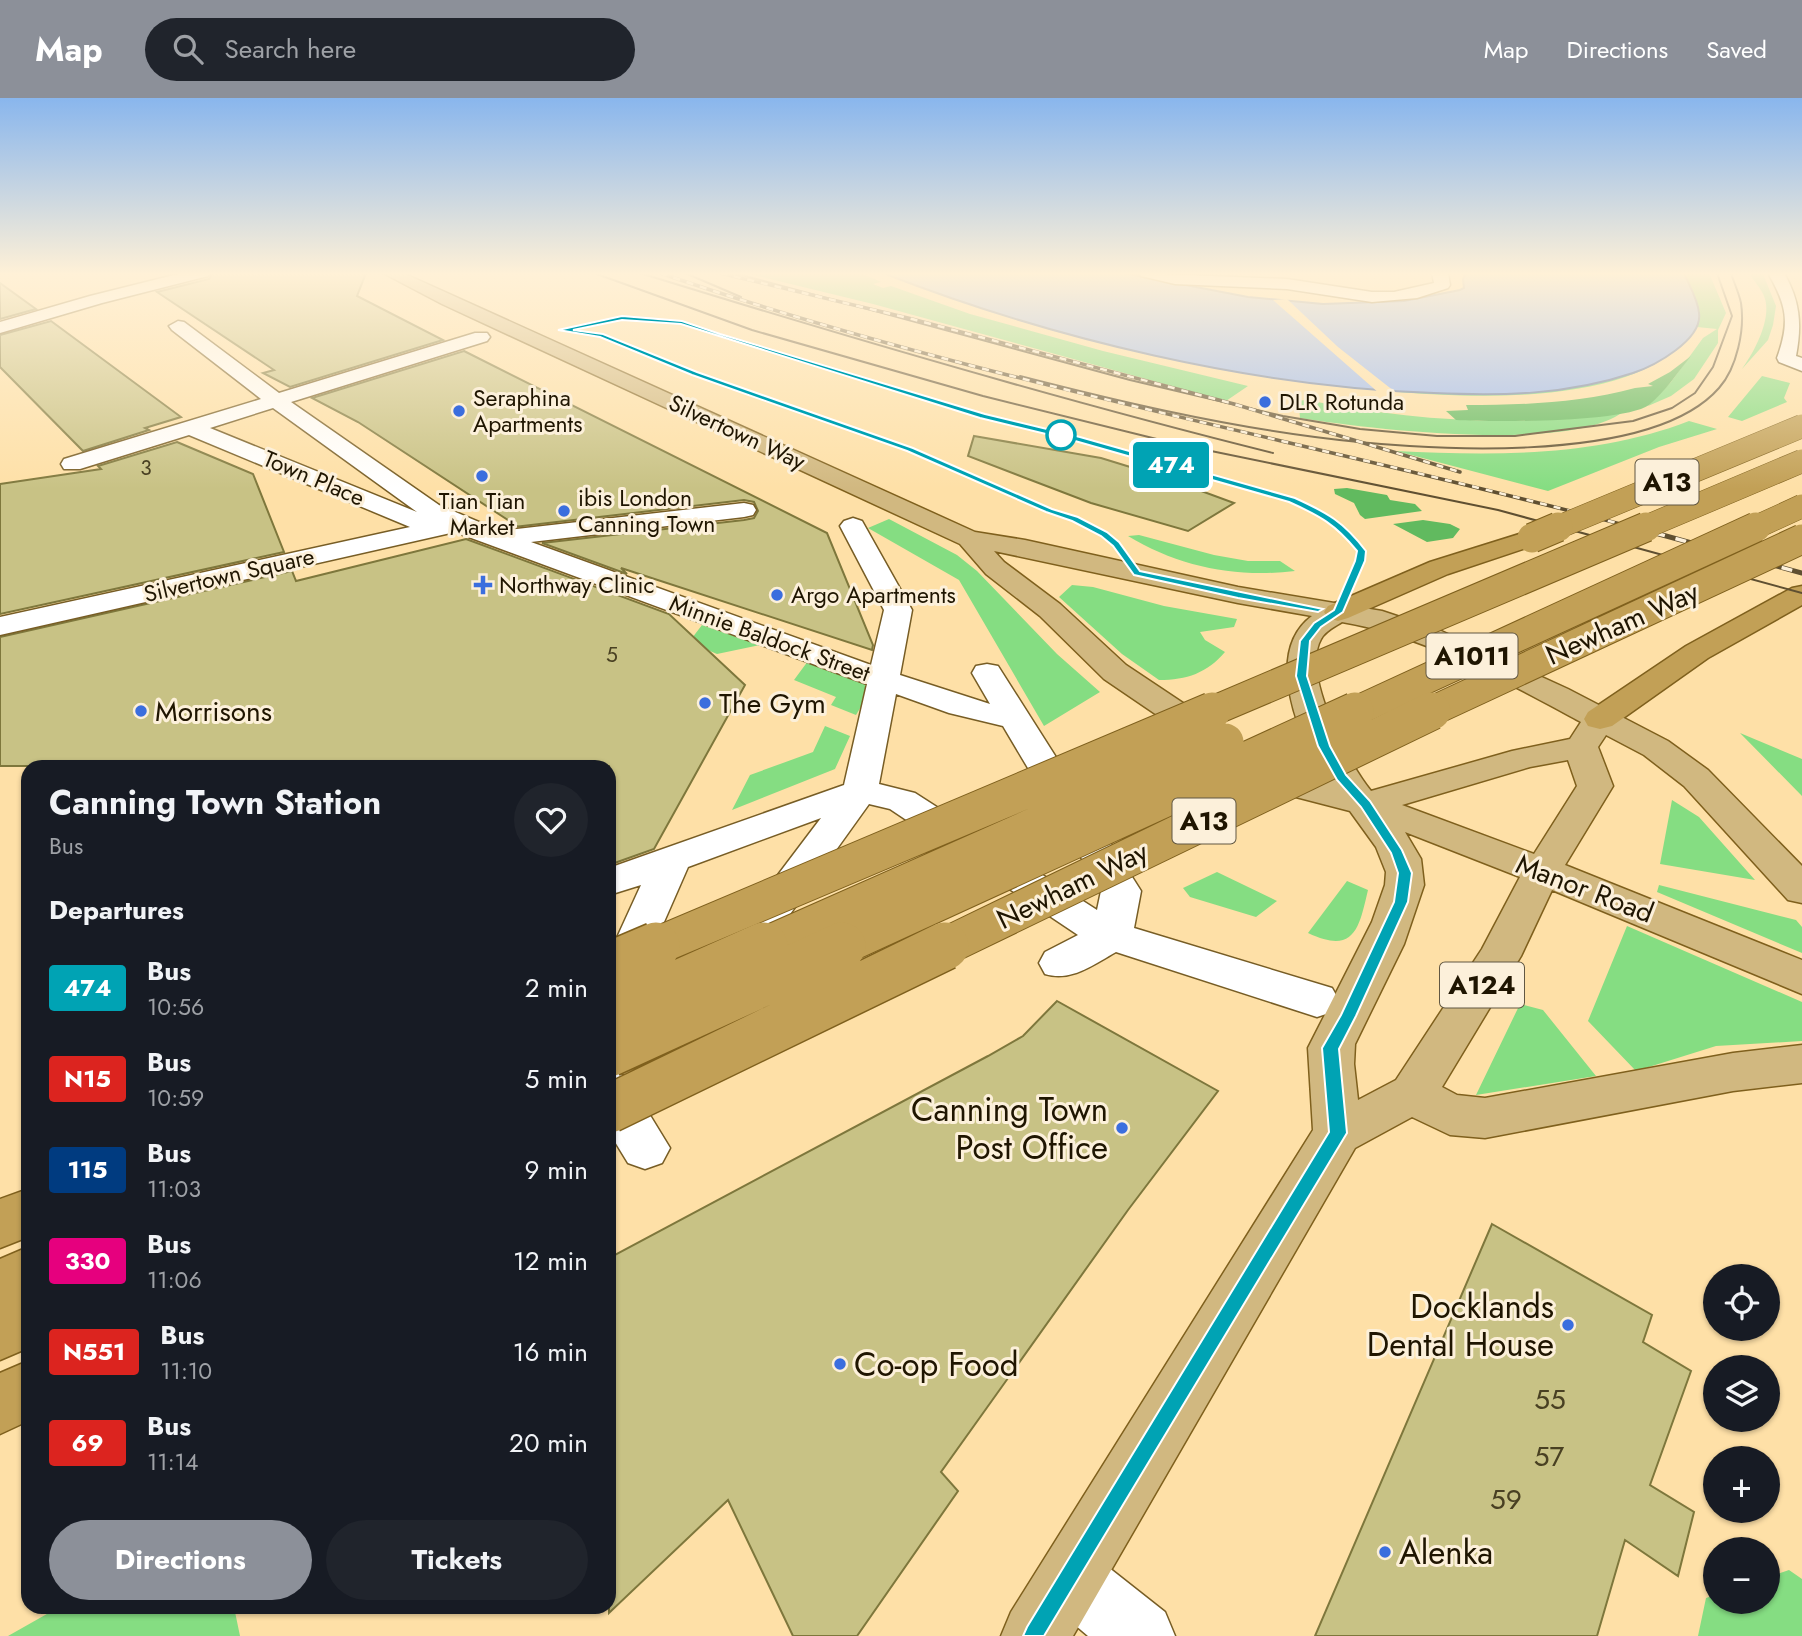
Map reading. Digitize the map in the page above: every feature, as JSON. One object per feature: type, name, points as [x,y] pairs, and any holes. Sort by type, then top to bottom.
[{"type":"highway","name":"A13","points":[[1338,612],[1439,568],[1532,537],[1802,426]]},
{"type":"highway","name":"A13","points":[[616,963],[1802,461]]},
{"type":"highway","name":"Newham Way","points":[[616,1012],[1802,485]]},
{"type":"highway","name":"Newham Way","points":[[616,1050],[1802,506]]},
{"type":"highway","name":"Newham Way","points":[[618,1117],[1486,684],[1802,539]]},
{"type":"highway","points":[[1591,733],[1697,652],[1802,594]]},
{"type":"highway","points":[[0,1224],[21,1216]]},
{"type":"highway","points":[[0,1285],[21,1276]]},
{"type":"highway","points":[[0,1332],[21,1322]]},
{"type":"highway","points":[[0,1404],[21,1394]]},
{"type":"main road","name":"Silvertown Way","points":[[543,345],[619,377],[969,539],[1025,548],[1238,595],[1382,621],[1429,636],[1591,733]]},
{"type":"main road","name":"Silvertown Way","points":[[969,539],[995,568],[1050,610],[1115,672],[1185,720],[1260,768],[1305,788],[1365,804]]},
{"type":"main road","points":[[1338,612],[1317,625],[1305,641],[1301,676],[1324,746],[1341,777],[1365,804],[1398,853],[1405,873],[1401,902],[1349,1016],[1331,1048],[1338,1133]]},
{"type":"main road","points":[[1365,804],[1524,758],[1591,733]]},
{"type":"main road","name":"A124","points":[[1413,1094],[1500,956],[1542,871],[1595,786],[1591,733]]},
{"type":"main road","name":"A1011","points":[[1591,733],[1656,748],[1696,778],[1802,890]]},
{"type":"main road","name":"Manor Road","points":[[1365,804],[1664,919],[1802,978]]},
{"type":"main road","points":[[1035,1636],[1338,1133],[1413,1094],[1450,1115],[1485,1118],[1733,1072],[1802,1063]]},
{"type":"street","name":"Minnie Baldock Street","points":[[203,345],[276,401],[430,510],[447,526],[496,539],[960,705],[1013,719]]},
{"type":"street","points":[[72,464],[456,345]]},
{"type":"street","points":[[1791,345],[1786,358],[1802,365]]},
{"type":"street","name":"Town Place","points":[[191,428],[447,526]]},
{"type":"street","points":[[496,539],[744,510]]},
{"type":"street","name":"Silvertown Square","points":[[0,626],[447,526]]},
{"type":"street","points":[[618,1117],[860,791],[898,610],[853,526]]},
{"type":"street","points":[[987,673],[1121,891],[1111,936],[1060,963]]},
{"type":"street","points":[[616,879],[860,791],[902,801],[1070,913],[1111,936],[1317,1000]]},
{"type":"street","points":[[616,988],[672,859]]},
{"type":"street","points":[[1071,1579],[1141,1636]]},
{"type":"green space","points":[[1021,345],[1081,345],[1248,386],[1226,401]]},
{"type":"green space","points":[[1575,345],[1679,345],[1666,357],[1625,377],[1575,389],[1521,395],[1465,396],[1319,384],[1531,386]]},
{"type":"green space","points":[[1698,345],[1717,345],[1694,379],[1671,396],[1648,406],[1671,382]]},
{"type":"green space","points":[[1757,345],[1764,345],[1742,369]]},
{"type":"green space","points":[[1691,356],[1655,400],[1635,411],[1586,418],[1497,421],[1456,420],[1446,411],[1468,410],[1466,405],[1572,400],[1653,386],[1648,384]]},
{"type":"green space","points":[[1762,376],[1790,383],[1784,398],[1787,402],[1742,421],[1728,417]]},
{"type":"green space","points":[[1307,400],[1386,413],[1465,420],[1544,420],[1623,412],[1596,424],[1559,432],[1467,435],[1300,418],[1299,407],[1293,401]]},
{"type":"green space","points":[[1689,421],[1717,429],[1659,447],[1548,491],[1396,451],[1507,453],[1581,448],[1654,433]]},
{"type":"green space","points":[[1347,488],[1387,495],[1390,500],[1415,504],[1422,511],[1365,519],[1354,503],[1335,494],[1334,489]]},
{"type":"green space","points":[[889,519],[957,555],[977,571],[1057,654],[1100,692],[1044,726],[959,580],[868,528]]},
{"type":"green space","points":[[1423,520],[1450,524],[1460,529],[1453,538],[1427,542],[1393,524]]},
{"type":"green space","points":[[1139,535],[1214,555],[1248,561],[1280,561],[1295,571],[1251,573],[1208,568],[1167,556],[1128,536]]},
{"type":"green space","points":[[1072,585],[1093,587],[1164,606],[1237,619],[1234,627],[1200,632],[1205,640],[1225,652],[1211,665],[1187,677],[1159,680],[1122,654],[1059,597]]},
{"type":"green space","points":[[702,625],[760,645],[717,654],[689,642]]},
{"type":"green space","points":[[808,661],[875,683],[856,715],[831,705],[836,697],[794,680]]},
{"type":"green space","points":[[825,726],[850,736],[835,769],[732,810],[750,775],[813,752]]},
{"type":"green space","points":[[1740,733],[1802,759],[1802,796]]},
{"type":"green space","points":[[1672,800],[1699,817],[1755,880],[1660,864]]},
{"type":"green space","points":[[1217,872],[1277,901],[1256,917],[1190,897],[1183,888]]},
{"type":"green space","points":[[1347,881],[1368,890],[1361,916],[1352,934],[1336,941],[1308,933]]},
{"type":"green space","points":[[1659,885],[1796,920],[1802,927],[1802,953],[1657,892]]},
{"type":"green space","points":[[1627,926],[1802,1002],[1802,1041],[1716,1046],[1636,1071],[1588,1021]]},
{"type":"green space","points":[[1520,1004],[1543,1010],[1596,1076],[1476,1095]]},
{"type":"green space","points":[[1789,1570],[1802,1579],[1802,1636],[1698,1636],[1703,1612],[1780,1614],[1780,1573]]},
{"type":"green space","points":[[47,1614],[235,1614],[240,1636],[8,1636]]},
{"type":"water","points":[[1110,345],[1682,345],[1653,364],[1608,380],[1559,390],[1485,394],[1365,389],[1295,381],[1154,356]]},
{"type":"pier","points":[[1324,345],[1336,345],[1399,395],[1380,394]]},
{"type":"building","points":[[0,345],[83,345],[181,417],[83,451],[0,367]]},
{"type":"building","points":[[236,345],[427,345],[290,387],[263,373],[274,370]]},
{"type":"building","points":[[464,351],[827,533],[873,645],[872,650],[621,568],[627,574],[542,543],[744,520],[754,518],[758,511],[754,502],[744,500],[514,527],[517,526],[358,422],[312,398]]},
{"type":"building","points":[[974,436],[1101,458],[1234,503],[1188,531],[1091,503],[968,456]]},
{"type":"building","points":[[177,442],[253,474],[284,552],[0,614],[0,484],[101,469],[98,466]]},
{"type":"building","points":[[466,539],[669,614],[745,685],[654,849],[616,863],[616,760],[21,760],[21,766],[0,766],[0,637],[292,571],[296,581]]},
{"type":"building","name":"Co-op Food","points":[[1057,1001],[1218,1091],[1128,1210],[941,1472],[958,1491],[857,1636],[793,1636],[728,1500],[616,1606],[616,1254],[1023,1036]]},
{"type":"building","points":[[1492,1224],[1652,1315],[1643,1342],[1691,1371],[1650,1485],[1694,1512],[1678,1576],[1625,1540],[1597,1636],[1315,1636]]},
{"type":"tram line","points":[[804,345],[983,396],[1177,444],[1498,510],[1802,593]]},
{"type":"tram line","points":[[877,345],[1114,412],[1273,453]]},
{"type":"tram line","points":[[1000,345],[1130,380],[1283,416],[1360,429],[1437,436],[1515,436],[1633,421],[1672,408],[1695,393],[1713,367],[1721,345]]},
{"type":"tram line","points":[[1020,376],[1166,411],[1315,437],[1410,446],[1528,447],[1586,442],[1640,431],[1686,414],[1719,388],[1731,370],[1739,345]]},
{"type":"railway","points":[[894,345],[1639,529]]},
{"type":"railway","points":[[1010,345],[1234,404],[1460,472]]},
{"type":"railway","points":[[1633,527],[1802,573]]},
{"type":"bus line","name":"474","points":[[625,345],[694,373],[910,449],[1075,519],[1104,534],[1116,544],[1137,573],[1318,609]]},
{"type":"bus line","name":"474","points":[[747,345],[983,416],[1250,486],[1292,500],[1325,515],[1341,526],[1359,544],[1361,551],[1360,561],[1338,612],[1317,625],[1305,641],[1301,676],[1324,746],[1341,777],[1365,804],[1398,853],[1405,873],[1401,902],[1349,1016],[1331,1048],[1338,1133],[1035,1636]]},
{"type":"place","name":"DLR Rotunda","points":[[1265,402]]},
{"type":"place","name":"Seraphina Apartments","points":[[459,411]]},
{"type":"place","name":"Tian Tian Market","points":[[482,476]]},
{"type":"place","name":"ibis London Canning Town","points":[[564,511]]},
{"type":"place","name":"Northway Clinic","points":[[483,585]]},
{"type":"place","name":"Argo Apartments","points":[[777,595]]},
{"type":"place","name":"The Gym","points":[[705,703]]},
{"type":"place","name":"Morrisons","points":[[141,711]]},
{"type":"place","name":"Canning Town Post Office","points":[[1122,1128]]},
{"type":"place","name":"Docklands Dental House","points":[[1568,1325]]},
{"type":"place","name":"Co-op Food","points":[[840,1364]]},
{"type":"place","name":"Alenka","points":[[1385,1552]]}]
